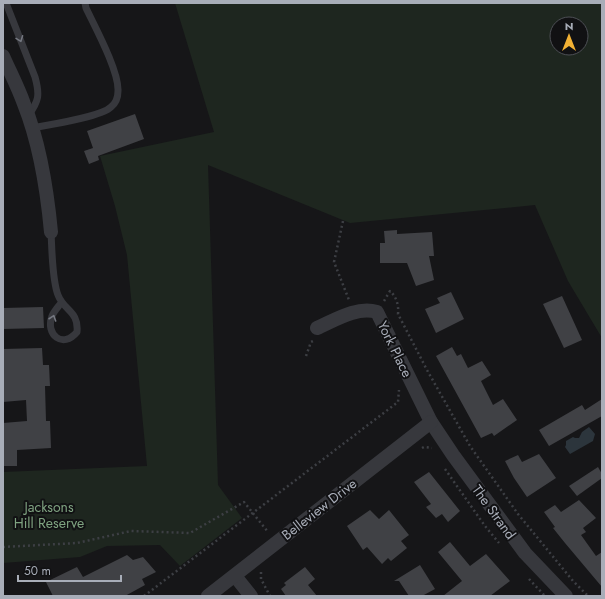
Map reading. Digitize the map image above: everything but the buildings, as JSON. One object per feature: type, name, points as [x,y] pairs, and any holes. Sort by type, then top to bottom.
[{"type":"street","points":[[3,56],[17,87],[30,122],[45,186],[51,232]]},
{"type":"street","name":"York Place","points":[[317,334],[349,314],[368,309],[377,312],[431,422]]},
{"type":"street","name":"Belleview Drive","points":[[208,596],[431,422]]},
{"type":"street","name":"The Strand","points":[[431,422],[457,461],[525,553],[566,596]]},
{"type":"street","points":[[235,576],[251,596]]},
{"type":"lane","points":[[6,3],[38,88],[38,96],[30,122],[77,119],[111,108],[116,100],[118,90],[116,75],[85,3]]},
{"type":"lane","points":[[51,232],[56,289],[61,303],[73,313],[77,326],[77,332],[73,337],[66,340],[54,336],[51,330],[52,315],[61,303]]},
{"type":"path","points":[[343,220],[334,262],[354,313]]},
{"type":"path","points":[[377,312],[390,291],[399,307],[398,314],[427,370],[470,446],[518,514],[588,596]]},
{"type":"path","points":[[306,356],[311,342],[317,334]]},
{"type":"path","points":[[144,596],[398,402],[399,390],[396,383]]},
{"type":"path","points":[[418,451],[424,447],[432,448],[435,453]]},
{"type":"path","points":[[442,464],[480,519],[503,548]]},
{"type":"path","points":[[3,547],[77,543],[131,531],[190,533],[244,502],[276,542]]},
{"type":"path","points":[[266,568],[260,573],[261,579],[270,596]]},
{"type":"path","points":[[526,576],[545,596]]},
{"type":"green space","name":"Jacksons Hill Reserve","points":[[175,3],[602,3],[602,338],[568,281],[535,205],[350,223],[208,165],[218,485],[242,518],[180,566],[160,545],[107,546],[80,557],[3,563],[3,472],[147,466],[127,255],[115,206],[100,156],[214,132]]},
{"type":"shaded area","points":[[589,427],[595,434],[593,441],[570,454],[565,447],[566,441],[573,437],[579,438],[582,432]]}]
